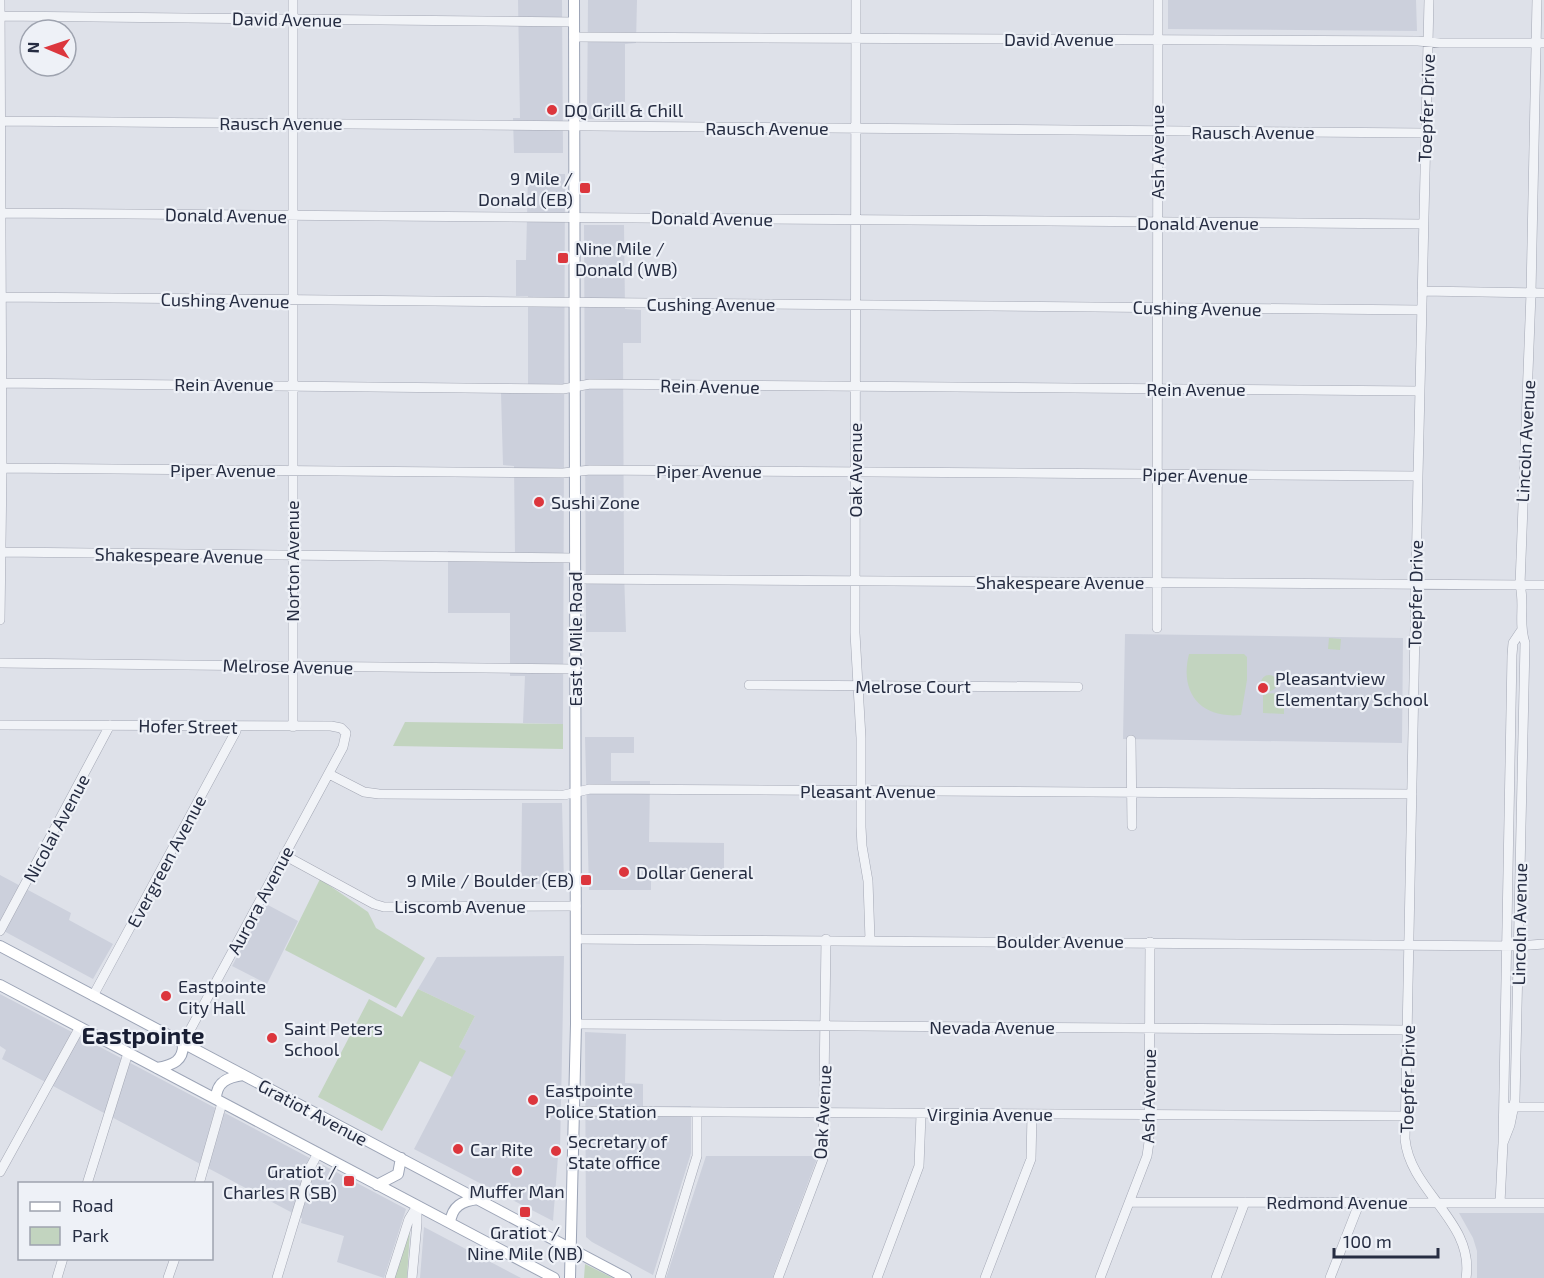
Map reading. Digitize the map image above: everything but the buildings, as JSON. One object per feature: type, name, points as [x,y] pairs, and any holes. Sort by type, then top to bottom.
[{"type":"main road","name":"East 9 Mile Road","points":[[570,1278],[576,1024],[574,0]]},
{"type":"main road","name":"Gratiot Avenue","points":[[0,946],[626,1278]]},
{"type":"main road","name":"Gratiot Avenue","points":[[0,985],[554,1278]]},
{"type":"main road","points":[[157,1068],[179,1060],[183,1052],[183,1043]]},
{"type":"main road","points":[[219,1101],[217,1089],[221,1082],[243,1075]]},
{"type":"main road","points":[[377,1185],[399,1174],[401,1158]]},
{"type":"main road","points":[[450,1223],[451,1214],[457,1206],[478,1199]]},
{"type":"street","points":[[0,0],[0,620]]},
{"type":"street","name":"Norton Avenue","points":[[292,0],[294,123],[292,727]]},
{"type":"street","name":"Oak Avenue","points":[[856,0],[855,633],[862,790],[861,837],[868,881],[870,940]]},
{"type":"street","name":"Ash Avenue","points":[[1157,628],[1158,0]]},
{"type":"street","name":"Toepfer Drive","points":[[1429,0],[1405,1116],[1406,1146],[1409,1157],[1435,1202],[1452,1223],[1463,1243],[1468,1264],[1466,1278]]},
{"type":"street","name":"Lincoln Avenue","points":[[1503,1143],[1514,1107],[1525,643],[1521,631],[1522,594],[1520,585],[1541,43],[1537,0]]},
{"type":"street","name":"David Avenue","points":[[0,16],[574,22]]},
{"type":"street","name":"David Avenue","points":[[574,37],[1541,43]]},
{"type":"street","name":"Rausch Avenue","points":[[1,121],[1425,133]]},
{"type":"street","name":"Donald Avenue","points":[[1,213],[1423,224]]},
{"type":"street","points":[[1422,291],[1544,293]]},
{"type":"street","name":"Cushing Avenue","points":[[1,297],[1421,310]]},
{"type":"street","name":"Rein Avenue","points":[[1,383],[563,389],[590,384],[1420,391]]},
{"type":"street","name":"Piper Avenue","points":[[1,468],[563,473],[575,470],[1418,476]]},
{"type":"street","name":"Shakespeare Avenue","points":[[1,552],[575,558]]},
{"type":"street","name":"Shakespeare Avenue","points":[[575,579],[1544,585]]},
{"type":"street","name":"Lincoln Avenue","points":[[1500,1203],[1512,655],[1514,643],[1521,631]]},
{"type":"street","name":"Melrose Avenue","points":[[0,663],[575,669]]},
{"type":"street","name":"Melrose Court","points":[[748,685],[1078,687]]},
{"type":"street","name":"Hofer Street","points":[[0,725],[331,726],[342,728],[346,733],[337,758]]},
{"type":"street","name":"Nicolai Avenue","points":[[0,931],[110,725]]},
{"type":"street","name":"Evergreen Avenue","points":[[93,996],[231,742],[237,726]]},
{"type":"street","points":[[1131,740],[1132,826]]},
{"type":"street","name":"Aurora Avenue","points":[[183,1043],[337,758]]},
{"type":"street","name":"Pleasant Avenue","points":[[328,774],[364,792],[379,794],[564,795],[590,789],[1412,794]]},
{"type":"street","name":"Liscomb Avenue","points":[[284,855],[374,904],[384,907],[576,906]]},
{"type":"street","name":"Boulder Avenue","points":[[576,939],[826,939],[1505,946],[1544,944]]},
{"type":"street","name":"Oak Avenue","points":[[778,1278],[823,1159],[826,939]]},
{"type":"street","name":"Ash Avenue","points":[[1100,1278],[1130,1202],[1149,1142],[1150,942]]},
{"type":"street","name":"Nevada Avenue","points":[[576,1024],[1407,1030]]},
{"type":"street","points":[[0,1172],[80,1027]]},
{"type":"street","points":[[88,1182],[128,1053]]},
{"type":"street","points":[[199,1182],[219,1101]]},
{"type":"street","points":[[1503,1107],[1544,1107]]},
{"type":"street","name":"Virginia Avenue","points":[[575,1111],[921,1115],[1405,1116]]},
{"type":"street","points":[[660,1278],[697,1156],[698,1113]]},
{"type":"street","points":[[985,1278],[1031,1159],[1032,1114]]},
{"type":"street","points":[[877,1278],[919,1166],[921,1115]]},
{"type":"street","points":[[277,1278],[318,1153]]},
{"type":"street","name":"Redmond Avenue","points":[[1130,1202],[1544,1203]]},
{"type":"street","points":[[1216,1278],[1245,1202]]},
{"type":"street","points":[[1330,1278],[1357,1209],[1357,1202]]},
{"type":"street","points":[[390,1278],[408,1219],[417,1206]]},
{"type":"street","points":[[412,1278],[417,1206]]},
{"type":"street","points":[[57,1278],[62,1260]]},
{"type":"street","points":[[168,1278],[174,1260]]},
{"type":"shaded area","points":[[518,0],[562,0],[563,153],[514,153],[513,118],[520,118]]},
{"type":"shaded area","points":[[588,0],[637,0],[636,43],[625,44],[625,120],[587,119]]},
{"type":"shaded area","points":[[1168,0],[1416,0],[1417,31],[1168,29]]},
{"type":"shaded area","points":[[528,174],[565,174],[563,724],[523,723],[525,676],[510,676],[510,613],[448,613],[448,551],[515,552],[514,466],[503,465],[501,393],[528,393],[528,296],[516,296],[516,260],[526,260]]},
{"type":"shaded area","points":[[584,225],[624,225],[625,309],[641,310],[641,343],[623,343],[626,632],[586,632]]},
{"type":"shaded area","name":"Pleasantview Elementary School","points":[[1125,634],[1403,638],[1402,743],[1123,739]]},
{"type":"shaded area","points":[[585,737],[634,737],[634,753],[611,753],[611,781],[650,781],[649,842],[724,843],[724,871],[651,872],[651,890],[589,890]]},
{"type":"shaded area","points":[[522,803],[562,803],[564,884],[521,884]]},
{"type":"shaded area","points":[[0,875],[71,913],[69,920],[113,944],[93,979],[0,929]]},
{"type":"shaded area","points":[[266,904],[298,921],[267,984],[232,966]]},
{"type":"shaded area","points":[[564,956],[560,1151],[553,1221],[414,1149],[465,1051],[459,1047],[475,1016],[418,989],[437,957]]},
{"type":"shaded area","points":[[0,994],[406,1209],[384,1278],[337,1262],[344,1236],[301,1223],[302,1218],[2,1059],[6,1050],[0,1046]]},
{"type":"shaded area","points":[[585,1032],[626,1034],[625,1083],[643,1084],[643,1107],[691,1106],[691,1153],[653,1275],[586,1237]]},
{"type":"shaded area","points":[[706,1156],[818,1156],[773,1276],[776,1278],[666,1278]]},
{"type":"shaded area","points":[[1459,1213],[1544,1213],[1544,1278],[1477,1278],[1477,1251],[1473,1238]]},
{"type":"shaded area","points":[[424,1227],[521,1278],[420,1278]]},
{"type":"green space","points":[[1329,638],[1341,639],[1340,650],[1328,649]]},
{"type":"green space","points":[[1189,654],[1244,654],[1247,657],[1247,680],[1241,715],[1215,713],[1196,701],[1187,681]]},
{"type":"green space","points":[[1269,675],[1275,677],[1277,683],[1275,689],[1269,691],[1263,689],[1261,683],[1263,677]]},
{"type":"green space","points":[[1263,693],[1284,694],[1284,714],[1263,713]]},
{"type":"green space","points":[[405,722],[563,724],[563,749],[393,746]]},
{"type":"green space","points":[[320,879],[368,912],[376,928],[425,958],[396,1008],[285,950]]},
{"type":"green space","points":[[418,989],[475,1016],[459,1047],[466,1051],[452,1077],[420,1061],[382,1131],[318,1097],[369,999],[402,1017]]},
{"type":"green space","points":[[410,1230],[407,1278],[394,1278],[408,1232]]},
{"type":"green space","points":[[585,1264],[613,1278],[584,1278]]},
{"type":"place","name":"DQ Grill & Chill","points":[[552,110]]},
{"type":"place","name":"9 Mile / Donald (EB)","points":[[585,188]]},
{"type":"place","name":"Nine Mile / Donald (WB)","points":[[563,258]]},
{"type":"place","name":"Sushi Zone","points":[[539,502]]},
{"type":"place","name":"Pleasantview Elementary School","points":[[1263,688]]},
{"type":"place","name":"Dollar General","points":[[624,872]]},
{"type":"place","name":"9 Mile / Boulder (EB)","points":[[586,880]]},
{"type":"place","name":"Eastpointe City Hall","points":[[166,996]]},
{"type":"place","name":"Saint Peters School","points":[[272,1038]]},
{"type":"place","name":"Eastpointe Police Station","points":[[533,1100]]},
{"type":"place","name":"Car Rite","points":[[458,1149]]},
{"type":"place","name":"Secretary of State office","points":[[556,1151]]},
{"type":"place","name":"Muffer Man","points":[[517,1171]]},
{"type":"place","name":"Gratiot / Charles R (SB)","points":[[349,1181]]},
{"type":"place","name":"Gratiot / Nine Mile (NB)","points":[[525,1212]]},
{"type":"district","name":"Eastpointe","points":[[143,1034]]}]
